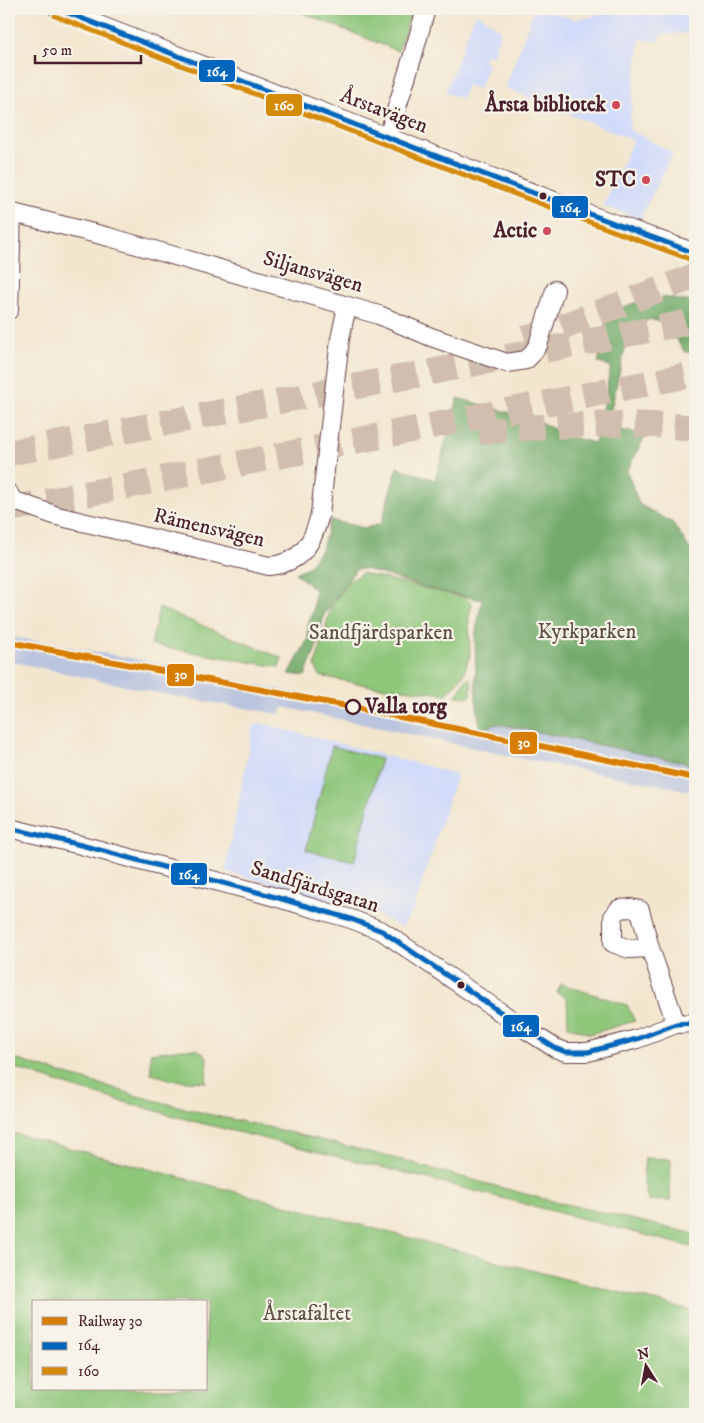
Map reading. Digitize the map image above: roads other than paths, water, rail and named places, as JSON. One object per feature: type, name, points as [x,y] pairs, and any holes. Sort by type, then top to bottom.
[{"type":"street","name":"Årstavägen","points":[[58,9],[596,217],[695,253]]},
{"type":"street","points":[[388,137],[426,9]]},
{"type":"street","points":[[9,310],[10,212]]},
{"type":"street","name":"Siljansvägen","points":[[10,212],[109,237],[379,315],[431,337],[507,363],[526,360],[538,345],[555,290]]},
{"type":"street","name":"Rämensvägen","points":[[9,493],[14,501],[57,516],[269,566],[281,565],[304,550],[312,540],[320,514],[340,339],[347,306]]},
{"type":"street","name":"Sandfjärdsgatan","points":[[9,828],[81,845],[268,895],[351,919],[382,931],[528,1031],[555,1048],[566,1052],[588,1052],[637,1039],[676,1024],[695,1023]]},
{"type":"street","points":[[650,948],[676,1024]]},
{"type":"tunnel","points":[[525,339],[695,276]]},
{"type":"tunnel","points":[[9,453],[695,321]]},
{"type":"tunnel","points":[[9,509],[695,374]]},
{"type":"tunnel","points":[[479,432],[587,425],[695,428]]},
{"type":"rail line","name":"30","points":[[9,642],[352,707],[695,778]]},
{"type":"place","name":"Årsta bibliotek","points":[[616,105]]},
{"type":"place","name":"STC","points":[[646,180]]},
{"type":"place","name":"Actic","points":[[547,231]]},
{"type":"place","name":"Valla torg","points":[[353,707]]},
{"type":"park label","name":"Kyrkparken","points":[[587,632]]},
{"type":"park label","name":"Sandfjärdsparken","points":[[381,633]]},
{"type":"park label","name":"Årstafältet","points":[[307,1314]]}]
